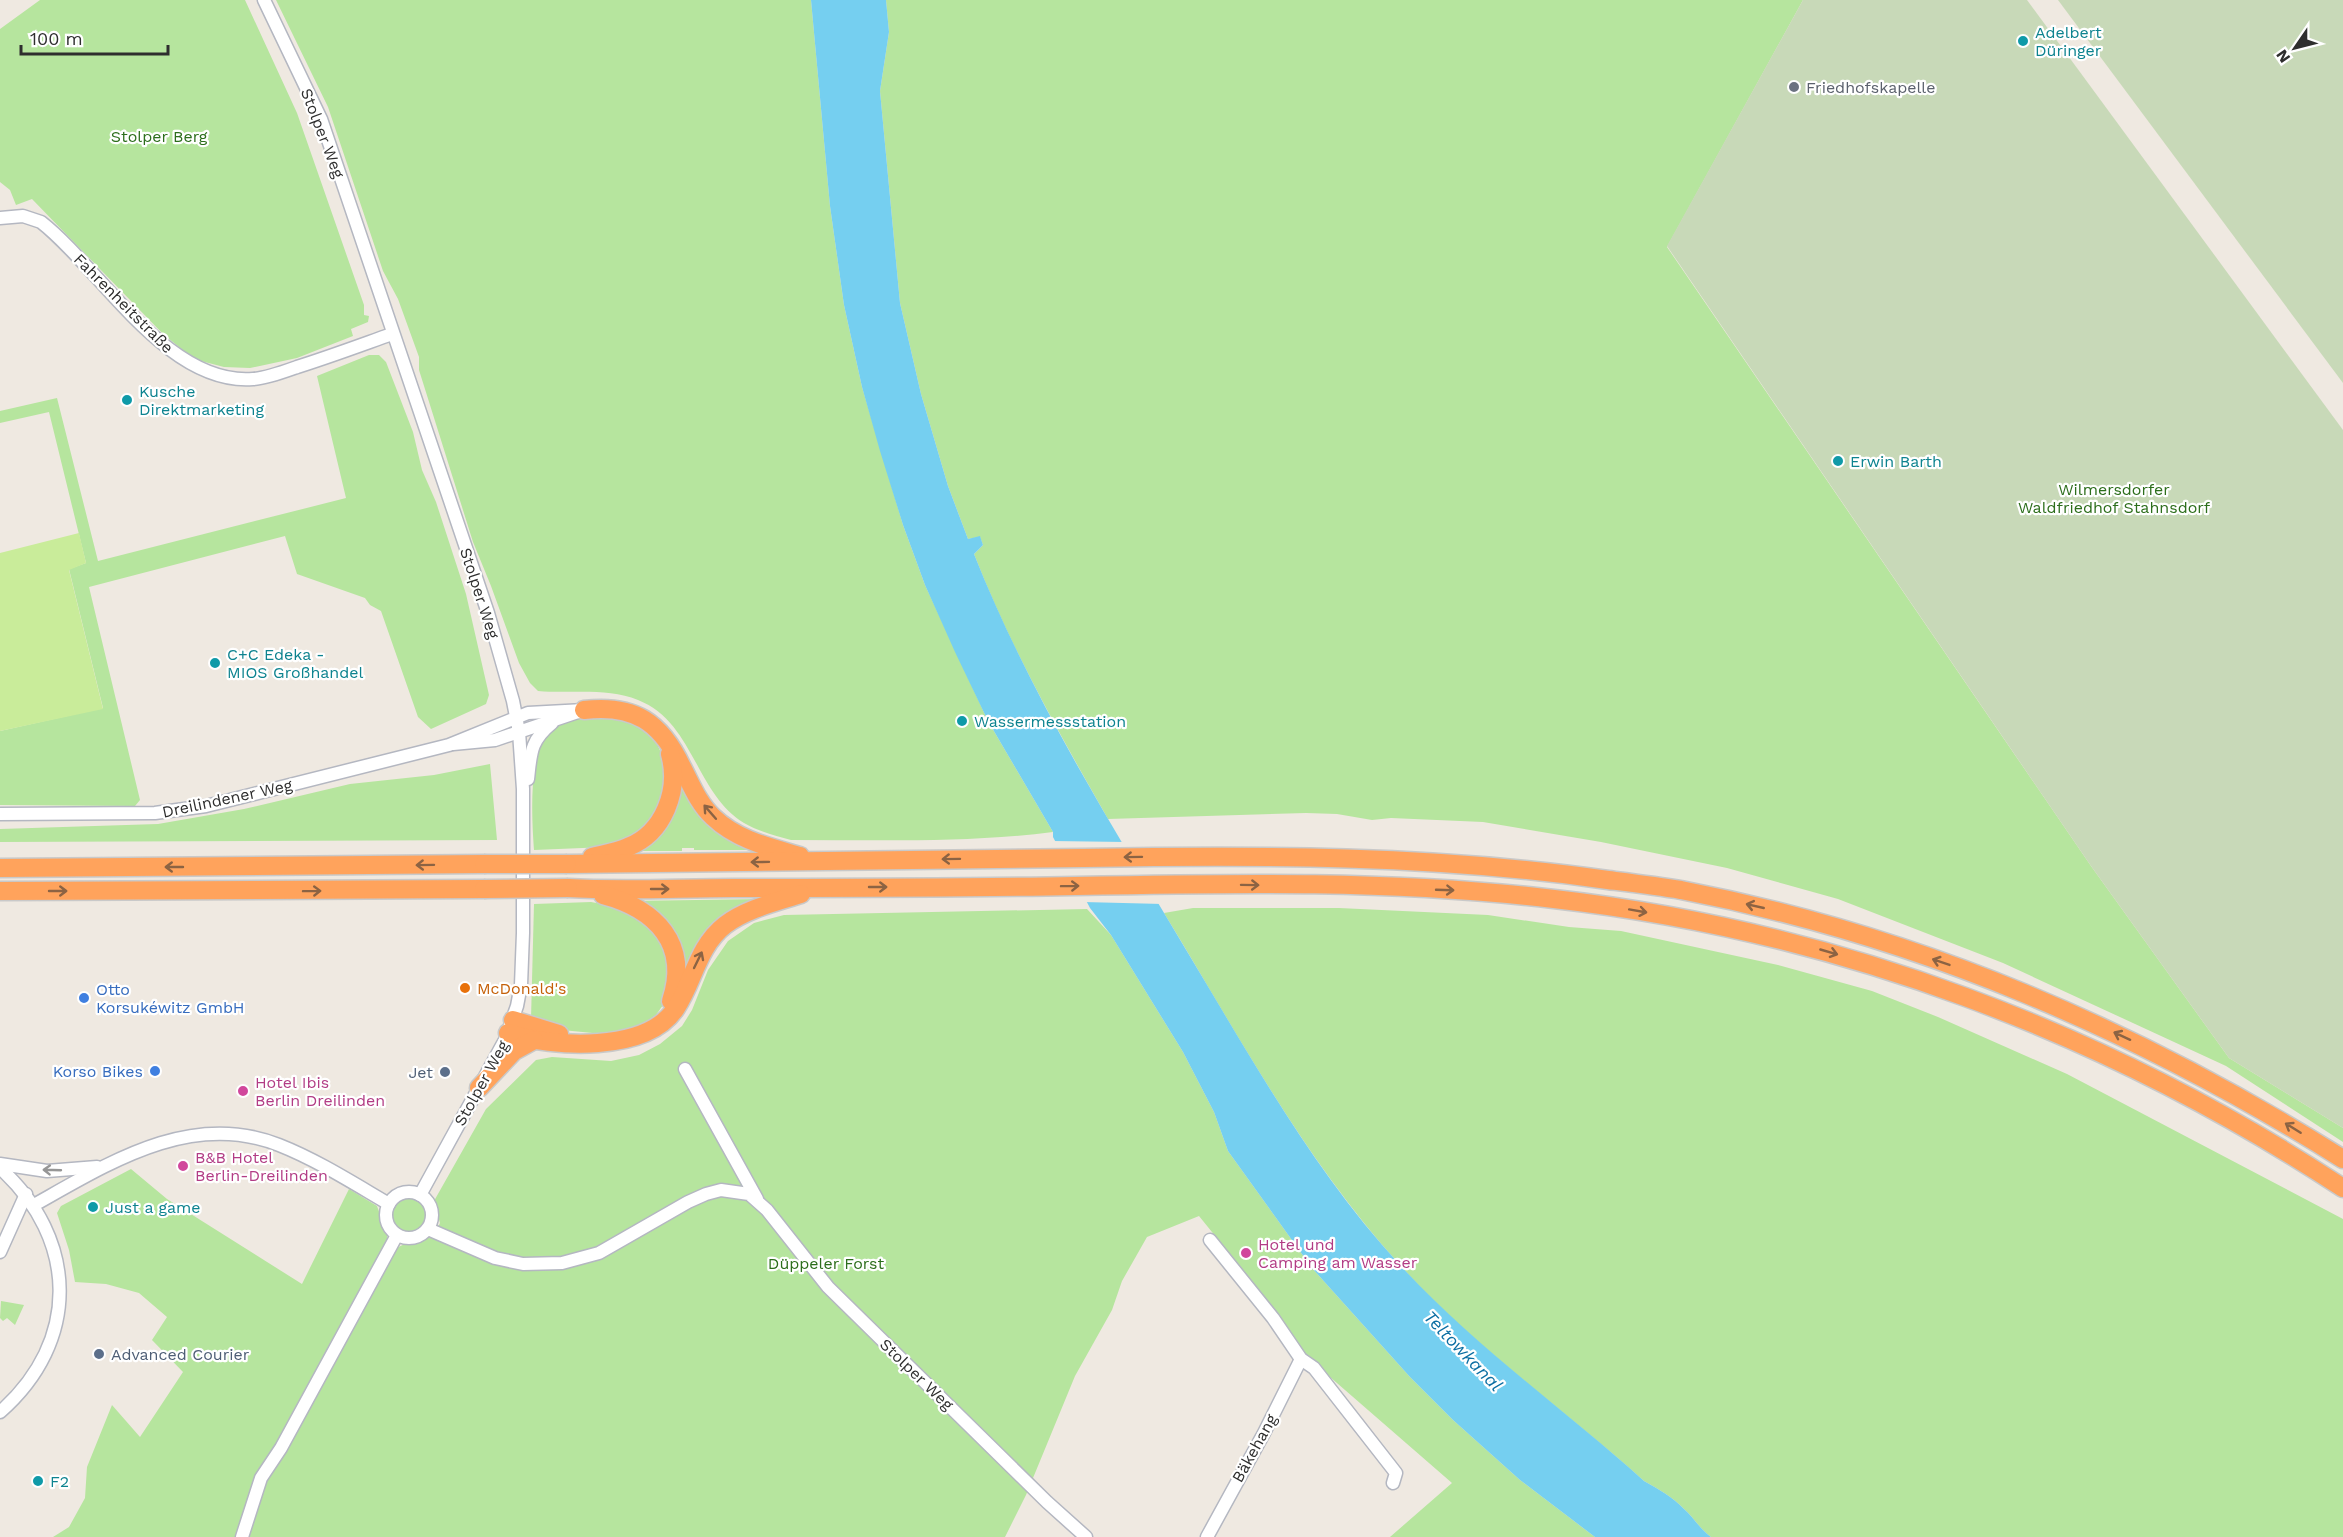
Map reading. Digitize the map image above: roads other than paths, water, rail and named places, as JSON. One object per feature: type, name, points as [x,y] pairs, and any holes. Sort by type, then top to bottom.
[{"type":"highway","points":[[585,710],[606,707],[622,710],[652,725],[665,738],[682,765],[693,792],[712,817],[737,835],[760,845],[819,862]]},
{"type":"highway","points":[[567,864],[628,847],[659,823],[669,804],[672,791],[673,766],[665,738]]},
{"type":"highway","points":[[0,868],[819,862],[1192,856],[1387,859],[1517,868],[1677,890],[1839,927],[1996,981],[2060,1007],[2179,1063],[2227,1089],[2343,1159]]},
{"type":"highway","points":[[0,891],[1012,887],[1191,884],[1427,889],[1552,898],[1669,916],[1802,944],[1932,984],[2053,1032],[2157,1078],[2243,1126],[2343,1188]]},
{"type":"highway","points":[[511,1026],[534,1040],[617,1042],[631,1039],[658,1026],[668,1018],[676,1008],[701,952],[725,925],[763,906],[820,888]]},
{"type":"highway","points":[[574,889],[620,899],[638,907],[656,921],[669,938],[675,952],[675,988],[658,1026]]},
{"type":"highway","points":[[511,1026],[589,1042]]},
{"type":"highway","points":[[479,1088],[514,1052],[534,1040]]},
{"type":"street","name":"Stolper Weg","points":[[264,0],[321,119],[488,613],[519,732],[523,789],[521,985],[511,1026],[420,1195]]},
{"type":"street","name":"Fahrenheitstraße","points":[[0,218],[23,216],[41,222],[163,345],[190,364],[219,375],[235,378],[261,377],[322,359],[392,334]]},
{"type":"street","name":"Dreilindener Weg","points":[[0,814],[155,813],[206,806],[449,744],[516,716],[540,711],[585,710]]},
{"type":"street","name":"Dreilindener Weg","points":[[449,744],[480,743],[585,710]]},
{"type":"street","points":[[523,789],[528,779],[531,750],[535,740],[555,721]]},
{"type":"street","name":"Stolper Weg","points":[[685,1069],[758,1201],[828,1287],[1047,1502],[1086,1537]]},
{"type":"street","points":[[34,1205],[135,1151],[192,1134],[213,1133],[247,1136],[278,1144],[388,1204]]},
{"type":"street","points":[[0,1164],[47,1171],[105,1166]]},
{"type":"street","points":[[0,1168],[34,1205],[54,1250],[59,1272],[58,1307],[50,1344],[29,1382],[0,1412]]},
{"type":"street","points":[[428,1229],[495,1258],[523,1264],[562,1263],[599,1253],[706,1194],[721,1190],[737,1191],[748,1194],[758,1201]]},
{"type":"street","points":[[402,1193],[420,1195],[430,1207],[432,1215],[428,1229],[423,1234],[410,1239],[397,1235],[387,1224],[388,1204],[402,1193]]},
{"type":"street","points":[[0,1252],[26,1194]]},
{"type":"street","points":[[242,1537],[261,1478],[281,1448],[397,1235]]},
{"type":"street","points":[[1210,1240],[1273,1318],[1301,1359],[1314,1368],[1396,1473],[1393,1483]]},
{"type":"street","name":"Bäkehang","points":[[1207,1537],[1301,1359]]},
{"type":"water","name":"Teltowkanal","points":[[811,0],[886,0],[889,32],[880,91],[900,303],[921,394],[948,486],[968,539],[980,536],[983,545],[974,554],[996,606],[1046,708],[1101,807],[1286,1115],[1340,1193],[1369,1230],[1428,1295],[1488,1350],[1644,1481],[1675,1501],[1711,1537],[1595,1537],[1520,1480],[1453,1420],[1410,1377],[1312,1268],[1228,1151],[1214,1112],[1183,1052],[1111,935],[1090,908],[1053,837],[1053,832],[988,721],[925,585],[903,525],[862,387],[844,305],[830,206]]},
{"type":"place","name":"Adelbert Düringer","points":[[2023,41]]},
{"type":"place","name":"Friedhofskapelle","points":[[1794,87]]},
{"type":"place","name":"Kusche Direktmarketing","points":[[127,400]]},
{"type":"place","name":"Erwin Barth","points":[[1838,461]]},
{"type":"place","name":"C+C Edeka - MIOS Großhandel","points":[[215,663]]},
{"type":"place","name":"Wassermessstation","points":[[962,721]]},
{"type":"place","name":"McDonald's","points":[[465,988]]},
{"type":"place","name":"Otto Korsukéwitz GmbH","points":[[84,998]]},
{"type":"place","name":"Korso Bikes","points":[[155,1071]]},
{"type":"place","name":"Jet","points":[[445,1072]]},
{"type":"place","name":"Hotel Ibis Berlin Dreilinden","points":[[243,1091]]},
{"type":"place","name":"B&B Hotel Berlin-Dreilinden","points":[[183,1166]]},
{"type":"place","name":"Just a game","points":[[93,1207]]},
{"type":"place","name":"Hotel und Camping am Wasser","points":[[1246,1253]]},
{"type":"place","name":"Advanced Courier","points":[[99,1354]]},
{"type":"place","name":"F2","points":[[38,1481]]},
{"type":"park label","name":"Stolper Berg","points":[[159,136]]},
{"type":"park label","name":"Wilmersdorfer Waldfriedhof Stahnsdorf","points":[[2114,498]]},
{"type":"park label","name":"Düppeler Forst","points":[[826,1263]]}]
